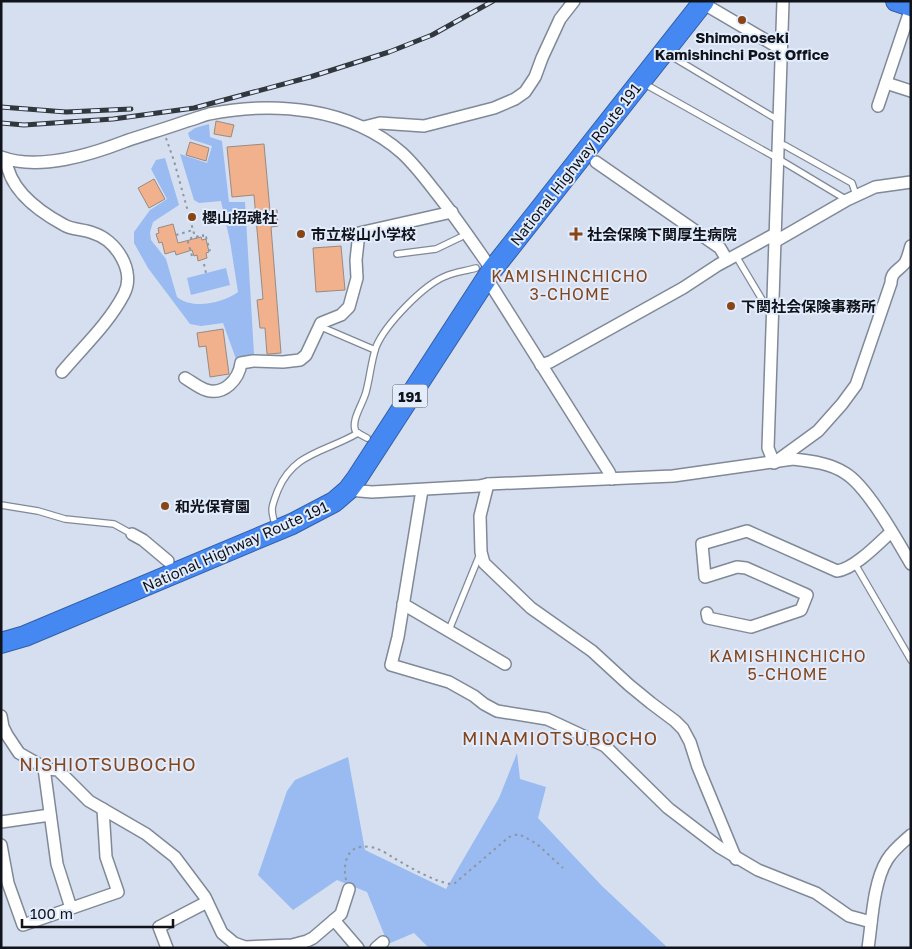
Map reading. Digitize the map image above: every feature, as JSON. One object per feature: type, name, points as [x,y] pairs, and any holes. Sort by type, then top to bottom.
[{"type":"highway","points":[[896,1],[911,7]]},
{"type":"highway","name":"National Highway Route 191","points":[[1,643],[25,636],[277,530],[326,507],[348,490],[485,272],[640,82],[702,2]]},
{"type":"street","points":[[364,127],[380,123],[424,126],[494,108],[515,99],[525,92],[535,78],[560,18],[574,1]]},
{"type":"street","points":[[774,462],[768,448],[783,1]]},
{"type":"street","points":[[702,2],[774,45],[781,47]]},
{"type":"street","points":[[878,106],[911,7]]},
{"type":"street","points":[[886,83],[911,91]]},
{"type":"street","points":[[62,372],[112,313],[124,293],[128,279],[126,269],[114,248],[101,236],[65,226],[24,196],[7,170],[4,158],[16,161],[58,161],[94,152],[200,117],[249,109],[277,108],[306,111],[349,120],[364,127],[402,153],[419,170],[452,212],[485,272],[612,479]]},
{"type":"street","points":[[596,162],[720,248],[727,260]]},
{"type":"street","points":[[541,365],[550,362],[683,288],[727,260],[852,198],[875,187],[911,182]]},
{"type":"street","points":[[185,378],[205,390],[217,390],[225,388],[233,382],[240,370],[240,363],[253,360],[297,361],[306,355],[321,323],[341,316],[349,307],[357,278],[356,260],[359,233],[452,212]]},
{"type":"street","points":[[774,462],[818,431],[856,385],[891,277],[894,271],[909,259],[911,246]]},
{"type":"street","points":[[348,490],[372,492],[422,490],[488,484],[673,476],[793,459],[810,461],[846,473],[865,492],[910,562]]},
{"type":"street","points":[[488,484],[480,516],[481,552],[484,563],[531,608],[592,651],[651,704],[675,720],[683,729],[690,742],[698,767],[736,859]]},
{"type":"street","points":[[422,490],[398,637],[391,665],[449,682],[497,711],[547,720],[605,746],[678,817],[736,859],[758,870],[816,892],[849,916],[871,922]]},
{"type":"street","points":[[706,613],[708,618],[751,627],[801,610],[807,595],[746,568],[737,567],[705,577],[702,544],[747,531],[837,571],[844,570],[855,564],[891,532]]},
{"type":"street","points":[[132,534],[168,561]]},
{"type":"street","points":[[403,604],[505,664]]},
{"type":"street","points":[[1,716],[3,727],[11,744],[19,753],[44,768],[58,770],[89,801],[146,834],[175,857],[208,902],[222,933],[226,938],[239,945],[251,947],[292,945],[313,938],[341,914],[349,889]]},
{"type":"street","points":[[44,768],[57,864],[70,908]]},
{"type":"street","points":[[1,845],[8,883],[23,925],[118,892],[106,857],[103,809]]},
{"type":"street","points":[[1,822],[50,815]]},
{"type":"street","points":[[868,948],[871,915],[883,868],[892,853],[911,835]]},
{"type":"street","points":[[167,948],[159,928],[208,902]]},
{"type":"street","points":[[334,920],[358,948]]},
{"type":"lane","points":[[664,52],[778,120]]},
{"type":"lane","points":[[640,82],[852,198],[852,183],[778,143]]},
{"type":"lane","points":[[398,254],[436,249],[461,237]]},
{"type":"lane","points":[[739,261],[773,316]]},
{"type":"lane","points":[[367,438],[358,433],[354,426],[366,393],[369,372],[379,341],[400,312],[432,284],[447,275],[485,272]]},
{"type":"lane","points":[[319,326],[376,350]]},
{"type":"lane","points":[[277,530],[271,512],[272,506],[280,486],[289,471],[303,458],[358,433]]},
{"type":"lane","points":[[1,505],[65,518],[114,524],[132,534]]},
{"type":"lane","points":[[450,630],[481,552]]},
{"type":"lane","points":[[855,564],[911,660]]},
{"type":"path","points":[[165,136],[196,237]]},
{"type":"path","points":[[176,235],[193,230]]},
{"type":"path","points":[[192,256],[188,242],[191,241],[191,238],[203,235],[204,238],[206,237],[210,251]]},
{"type":"path","points":[[204,264],[206,272]]},
{"type":"path","points":[[349,889],[344,870],[346,858],[350,851],[362,846],[380,850],[412,869],[451,884],[455,883],[509,837],[520,834],[537,844],[563,868]]},
{"type":"shaded area","points":[[209,124],[210,137],[222,141],[229,202],[245,202],[254,354],[236,359],[223,323],[201,326],[190,324],[148,268],[134,243],[134,232],[150,210],[167,199],[151,169],[156,160],[165,158],[179,205],[153,222],[150,232],[151,240],[166,259],[177,297],[191,303],[208,304],[238,292],[230,241],[221,201],[199,203],[194,200],[180,154],[207,163],[212,146],[190,139],[188,133],[195,128]]},
{"type":"shaded area","points":[[226,268],[230,285],[191,295],[187,278]]},
{"type":"shaded area","points":[[517,753],[520,779],[546,787],[538,818],[602,886],[668,948],[429,948],[414,933],[388,944],[367,892],[337,880],[293,910],[258,875],[287,791],[295,780],[348,757],[365,850],[446,889],[499,798]]},
{"type":"building","points":[[216,121],[234,125],[231,137],[214,134]]},
{"type":"building","points":[[190,142],[209,148],[206,161],[186,155]]},
{"type":"building","points":[[264,144],[270,211],[277,210],[278,226],[271,227],[281,353],[269,354],[267,354],[265,328],[260,328],[257,300],[263,299],[254,195],[232,197],[227,147]]},
{"type":"building","points":[[154,179],[165,199],[149,208],[138,188]]},
{"type":"building","points":[[173,224],[178,243],[201,237],[202,240],[206,239],[209,252],[206,253],[207,258],[198,261],[197,255],[194,256],[192,250],[176,255],[175,251],[165,254],[162,242],[159,243],[156,234],[159,233],[158,228]]},
{"type":"building","points":[[341,246],[345,290],[316,292],[313,248]]},
{"type":"building","points":[[223,329],[229,374],[210,377],[206,346],[199,347],[197,333]]},
{"type":"railway","points":[[1,123],[24,125],[113,119],[194,108],[310,77],[389,52],[432,35],[493,1]]},
{"type":"railway","points":[[1,107],[66,112],[131,109]]},
{"type":"place","name":"Shimonoseki Kamishinchi Post Office","points":[[742,20]]},
{"type":"place","name":"櫻山招魂社","points":[[192,217]]},
{"type":"place","name":"市立桜山小学校","points":[[301,234]]},
{"type":"place","name":"社会保険下関厚生病院","points":[[576,234]]},
{"type":"place","name":"下関社会保険事務所","points":[[731,306]]},
{"type":"place","name":"和光保育園","points":[[165,506]]},
{"type":"district","name":"KAMISHINCHICHO 3-CHOME","points":[[570,285]]},
{"type":"district","name":"KAMISHINCHICHO 5-CHOME","points":[[788,665]]},
{"type":"district","name":"MINAMIOTSUBOCHO","points":[[560,738]]},
{"type":"district","name":"NISHIOTSUBOCHO","points":[[108,764]]}]
